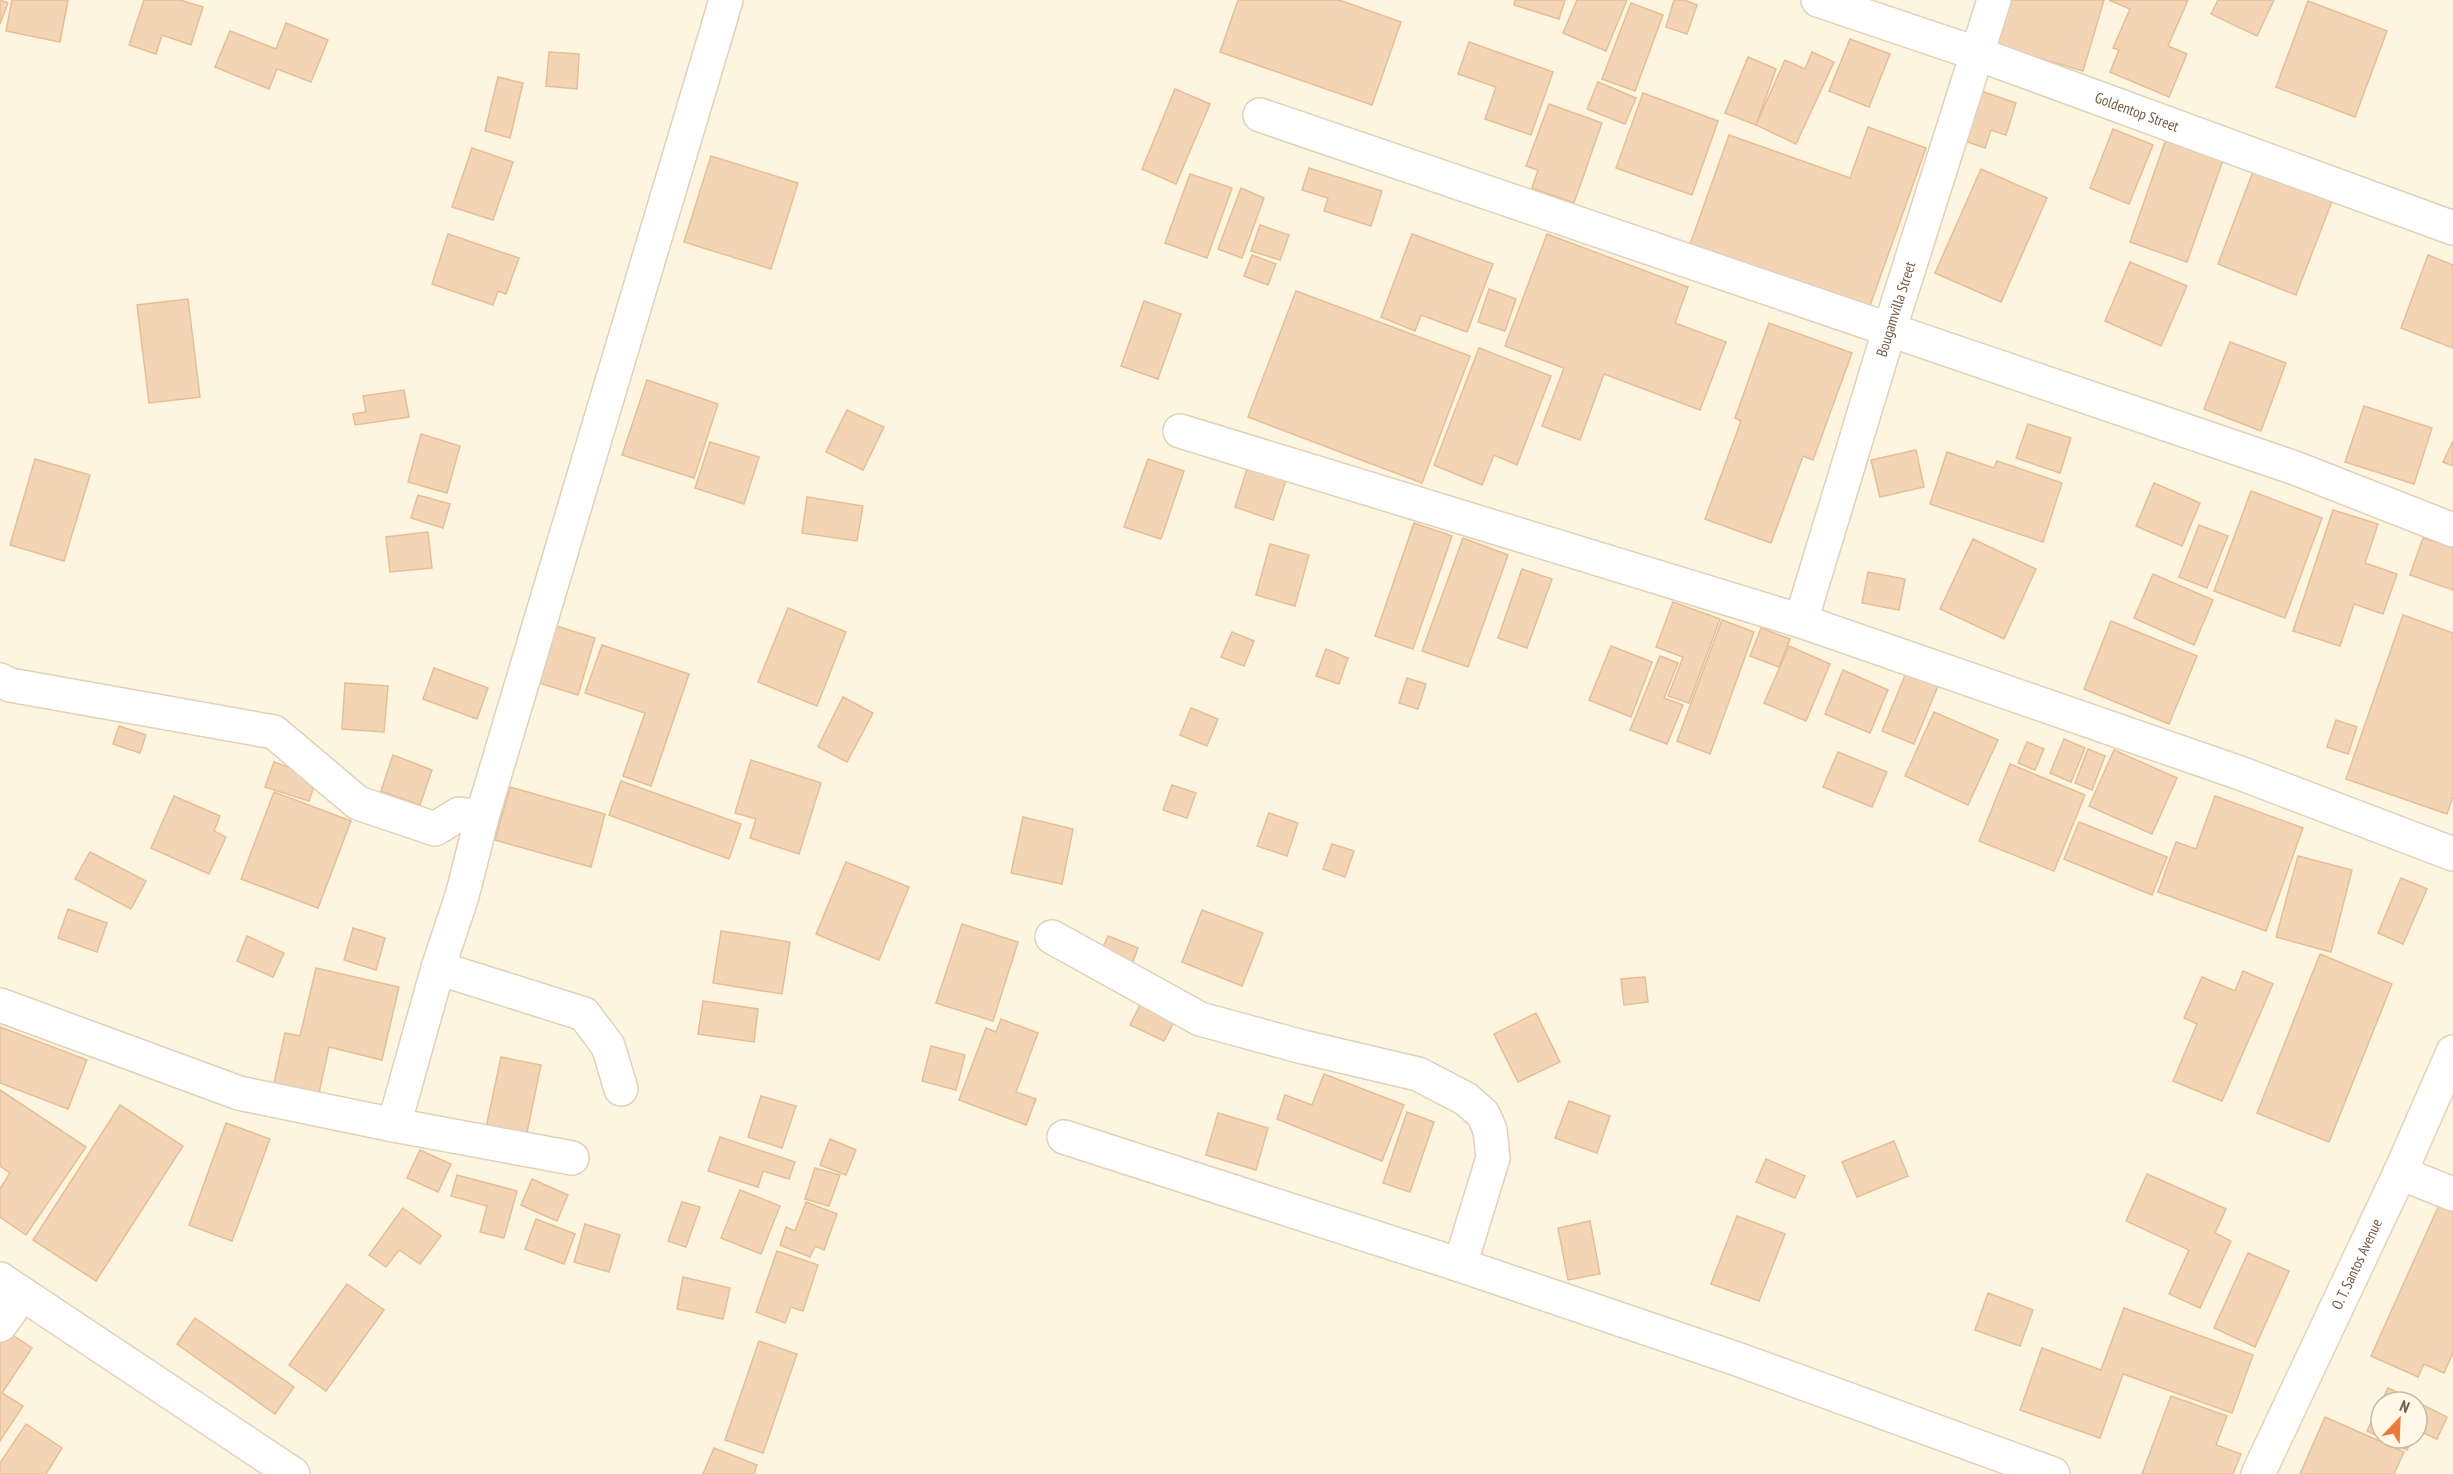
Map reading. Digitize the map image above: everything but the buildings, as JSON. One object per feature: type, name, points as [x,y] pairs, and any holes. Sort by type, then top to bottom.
[{"type":"street","points":[[394,1125],[438,968],[462,896],[482,817],[726,0]]},
{"type":"street","name":"Goldentop Street","points":[[1818,0],[1978,54],[2453,228]]},
{"type":"street","name":"Bougamvilla Street","points":[[1801,621],[1889,331],[1994,0]]},
{"type":"street","points":[[1260,115],[2295,468],[2453,530]]},
{"type":"street","points":[[1180,431],[1801,621],[2240,773],[2453,854]]},
{"type":"street","points":[[0,680],[10,685],[274,732],[358,803],[435,829],[459,814],[482,817]]},
{"type":"street","points":[[1052,937],[1200,1019],[1303,1047],[1418,1074],[1466,1099],[1483,1114],[1490,1130],[1493,1158],[1460,1265]]},
{"type":"street","points":[[438,968],[584,1014],[608,1046],[621,1089]]},
{"type":"street","points":[[0,1005],[239,1092],[394,1125],[572,1158]]},
{"type":"street","name":"O. T. Santos Avenue","points":[[2258,1474],[2400,1173],[2453,1052]]},
{"type":"street","points":[[1064,1137],[1460,1265],[1737,1359],[2053,1474]]},
{"type":"street","points":[[2400,1173],[2453,1194]]},
{"type":"street","points":[[0,1325],[11,1287],[293,1474]]}]
